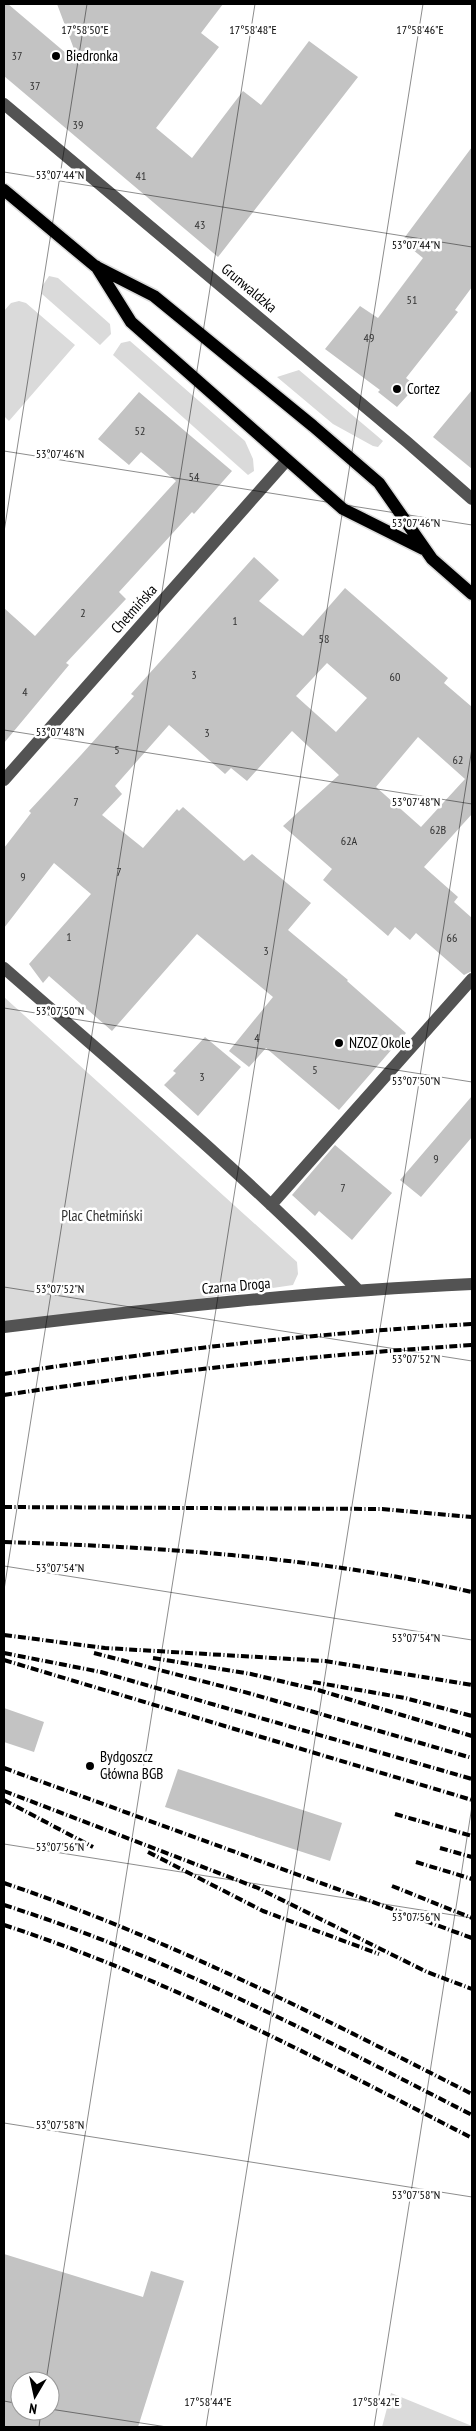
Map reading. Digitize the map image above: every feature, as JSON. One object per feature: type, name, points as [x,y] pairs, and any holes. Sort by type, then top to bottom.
[{"type":"main road","points":[[4,190],[95,266],[154,296],[379,483],[425,550],[472,594]]},
{"type":"main road","points":[[95,266],[131,322],[343,509],[425,550]]},
{"type":"street","name":"Grunwaldzka","points":[[4,104],[407,442],[472,499]]},
{"type":"street","name":"Chełmińska","points":[[4,780],[287,460]]},
{"type":"street","points":[[4,968],[182,1123],[271,1205],[358,1290]]},
{"type":"street","points":[[271,1205],[472,979]]},
{"type":"street","name":"Czarna Droga","points":[[4,1327],[130,1311],[358,1290],[472,1284]]},
{"type":"green space","points":[[49,276],[58,278],[110,324],[111,334],[100,345],[42,294],[43,285]]},
{"type":"green space","points":[[19,301],[26,303],[75,345],[9,421],[4,416],[4,311],[11,303]]},
{"type":"green space","points":[[130,341],[245,441],[253,459],[254,471],[248,475],[113,355],[121,343]]},
{"type":"green space","points":[[299,370],[383,441],[378,447],[333,424],[277,377]]},
{"type":"green space","name":"Plac Chełmiński","points":[[4,997],[297,1262],[298,1274],[293,1285],[4,1327]]},
{"type":"green space","points":[[391,2393],[472,2426],[472,2427],[382,2427]]},
{"type":"building","points":[[4,4],[8,4],[80,65],[57,4],[223,4],[201,33],[219,47],[156,128],[192,158],[243,91],[261,105],[309,41],[358,77],[218,257],[4,76]]},
{"type":"building","points":[[472,147],[472,287],[455,310],[458,312],[406,378],[416,386],[397,407],[378,392],[380,390],[325,349],[360,306],[378,318],[423,258],[402,241]]},
{"type":"building","points":[[472,390],[472,469],[433,437]]},
{"type":"building","points":[[139,392],[232,471],[194,514],[192,512],[119,592],[126,599],[66,663],[69,665],[4,743],[4,608],[35,636],[176,481],[141,452],[129,465],[98,439]]},
{"type":"building","points":[[254,557],[279,580],[259,601],[303,636],[345,588],[448,678],[444,683],[472,707],[472,814],[424,867],[458,897],[454,902],[472,918],[472,971],[464,975],[416,933],[410,940],[395,927],[388,936],[323,880],[332,869],[283,826],[339,775],[292,731],[247,781],[231,768],[225,774],[169,725],[115,786],[122,794],[102,815],[143,848],[177,809],[179,811],[183,807],[244,861],[252,854],[311,903],[288,930],[348,980],[406,1033],[339,1110],[266,1048],[249,1067],[229,1051],[273,997],[197,934],[112,1031],[49,976],[43,983],[29,964],[91,894],[54,863],[4,928],[4,848],[31,813],[29,811],[134,696],[131,694]],"holes":[[[327,663],[367,698],[336,732],[296,696]],[[418,737],[465,779],[421,827],[376,787]]]},
{"type":"building","points":[[205,1037],[241,1067],[198,1116],[164,1085],[176,1073],[173,1071]]},
{"type":"building","points":[[472,1096],[472,1137],[421,1197],[400,1180]]},
{"type":"building","points":[[335,1145],[392,1193],[352,1240],[319,1211],[315,1216],[292,1195]]},
{"type":"building","points":[[4,1708],[44,1722],[34,1752],[4,1742]]},
{"type":"building","points":[[178,1769],[342,1823],[330,1861],[165,1807]]},
{"type":"building","points":[[4,2254],[143,2297],[151,2271],[184,2281],[138,2427],[4,2427]]},
{"type":"railway","points":[[4,1374],[238,1344],[355,1332],[472,1324]]},
{"type":"railway","points":[[4,1395],[238,1365],[472,1345]]},
{"type":"railway","points":[[4,1507],[382,1509],[472,1517]]},
{"type":"railway","points":[[4,1542],[180,1551],[298,1562],[356,1570],[472,1592]]},
{"type":"railway","points":[[4,1635],[105,1648],[325,1661],[472,1685]]},
{"type":"railway","points":[[4,1653],[101,1672],[472,1779]]},
{"type":"railway","points":[[94,1653],[252,1694],[472,1758]]},
{"type":"railway","points":[[153,1658],[251,1674],[318,1690],[472,1736]]},
{"type":"railway","points":[[4,1660],[472,1800]]},
{"type":"railway","points":[[313,1682],[405,1698],[472,1716]]},
{"type":"railway","points":[[4,1768],[472,1938]]},
{"type":"railway","points":[[4,1791],[258,1888],[427,1972],[472,1989]]},
{"type":"railway","points":[[4,1800],[93,1847]]},
{"type":"railway","points":[[395,1814],[472,1836]]},
{"type":"railway","points":[[440,1848],[472,1857]]},
{"type":"railway","points":[[148,1852],[263,1911],[379,1954]]},
{"type":"railway","points":[[416,1862],[472,1879]]},
{"type":"railway","points":[[4,1883],[124,1928],[183,1953],[300,2007],[472,2094]]},
{"type":"railway","points":[[392,1886],[472,1918]]},
{"type":"railway","points":[[4,1905],[125,1949],[242,2000],[472,2115]]},
{"type":"railway","points":[[4,1925],[65,1946],[184,1995],[300,2050],[472,2138]]},
{"type":"place","name":"Biedronka","points":[[56,56]]},
{"type":"place","name":"Cortez","points":[[397,389]]},
{"type":"place","name":"NZOZ Okole","points":[[339,1043]]},
{"type":"place","name":"Bydgoszcz Główna BGB","points":[[90,1766]]}]
